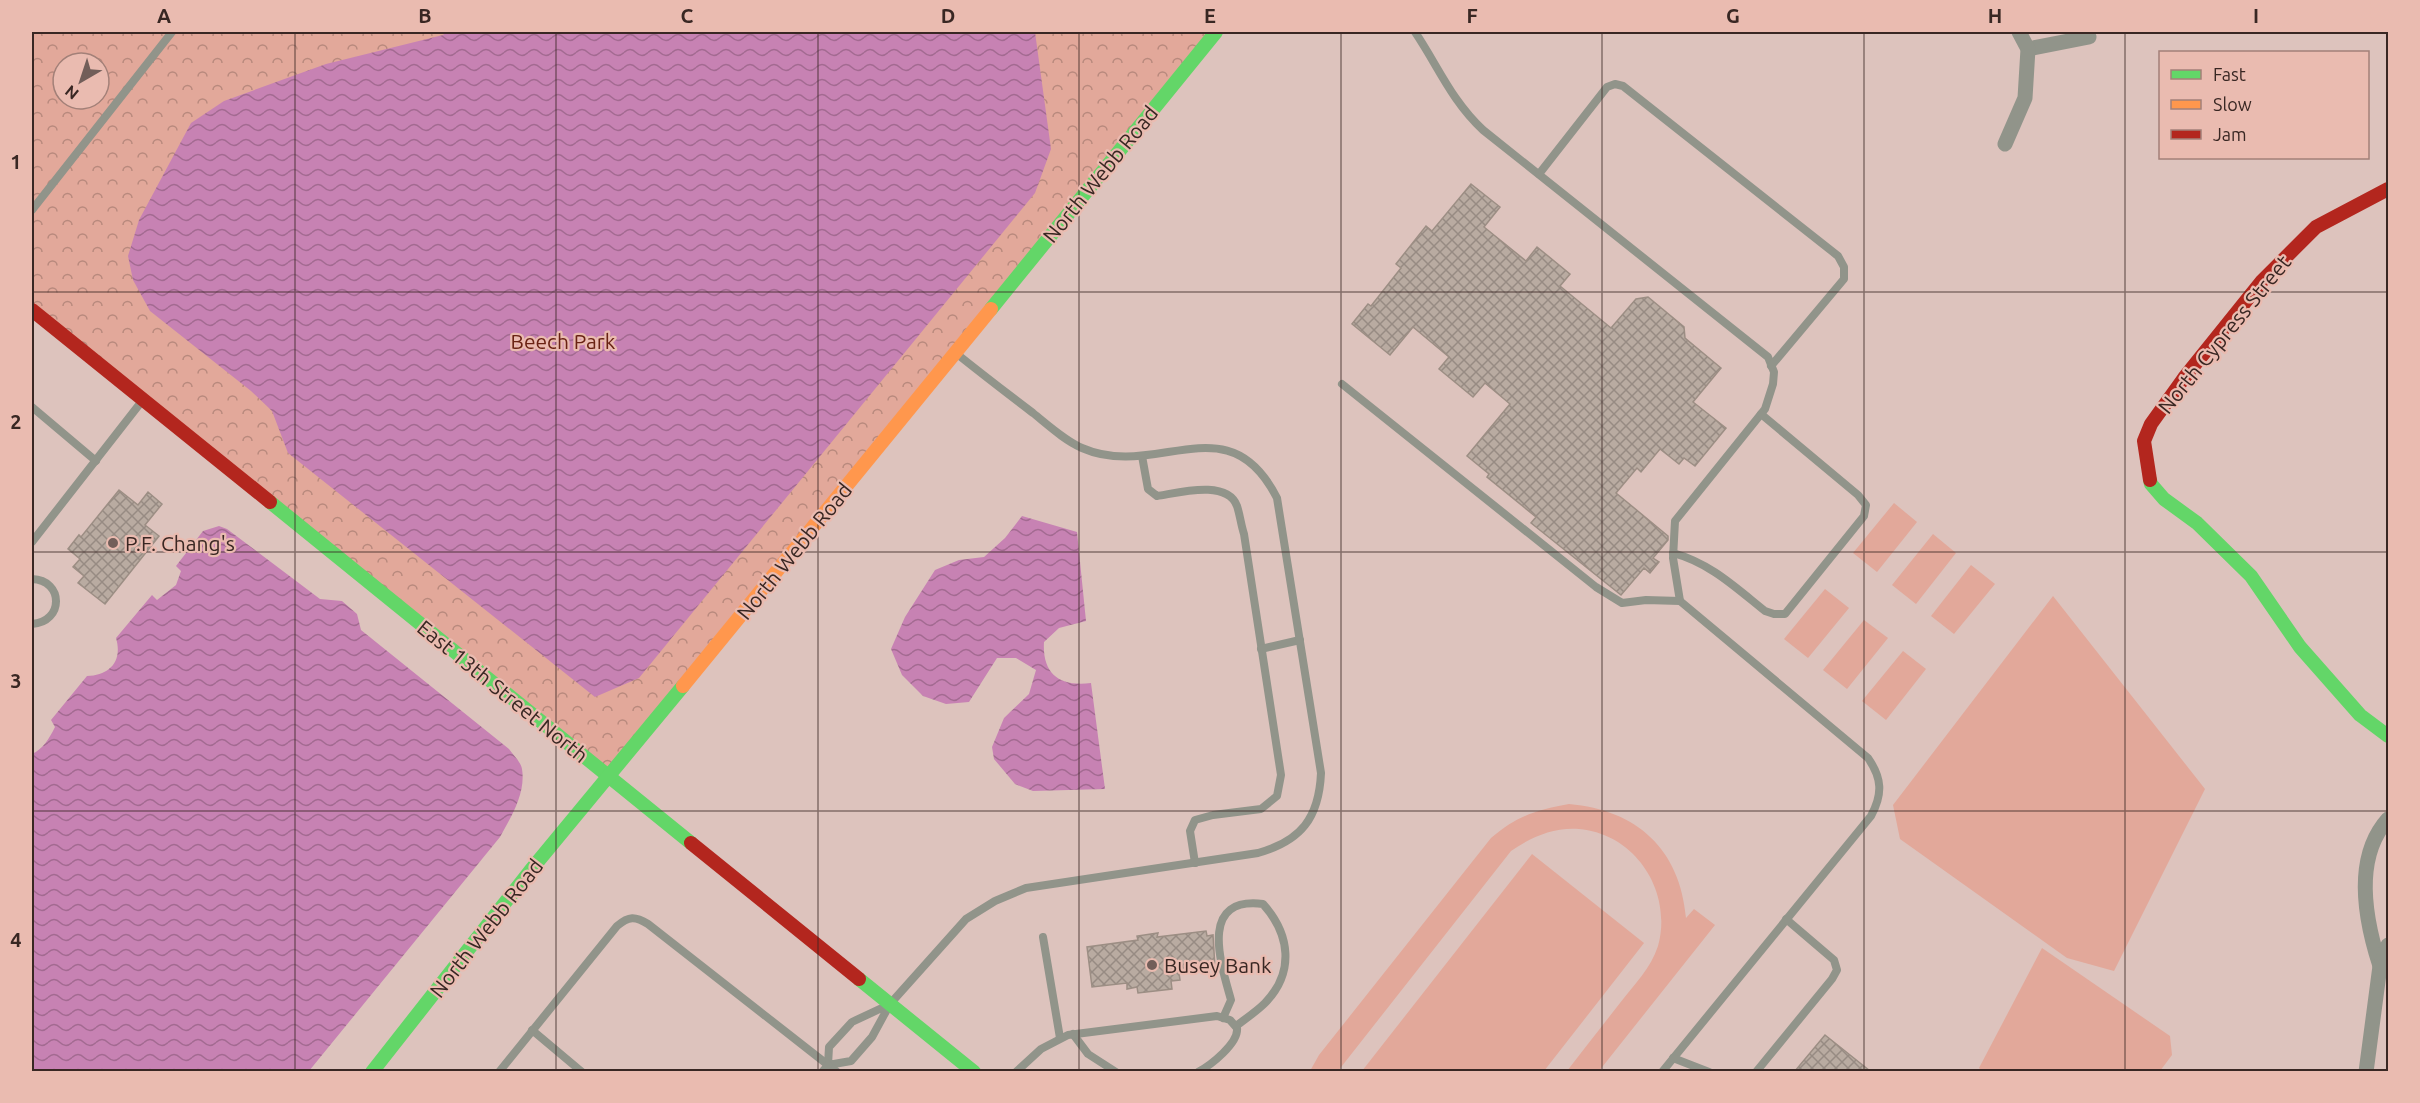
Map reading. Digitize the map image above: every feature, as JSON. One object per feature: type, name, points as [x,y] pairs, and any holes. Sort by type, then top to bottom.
[{"type":"main road","name":"North Webb Road","points":[[372,1071],[530,871],[1216,32]]},
{"type":"main road","name":"North Cypress Street","points":[[2388,189],[2316,227],[2262,281],[2184,378],[2151,424],[2144,441],[2151,484],[2164,499],[2197,523],[2251,576],[2300,647],[2360,715],[2388,736]]},
{"type":"main road","name":"East 13th Street North","points":[[32,310],[974,1071]]},
{"type":"street","points":[[2005,144],[2025,98],[2028,49],[2019,32]]},
{"type":"street","points":[[2028,49],[2089,37]]},
{"type":"street","points":[[2366,1071],[2381,1009],[2380,966],[2369,932],[2366,887],[2368,854],[2388,819]]},
{"type":"street","points":[[2380,966],[2388,945]]},
{"type":"lane","points":[[32,210],[172,32]]},
{"type":"lane","points":[[1415,32],[1444,83],[1470,117],[1768,357],[1774,372],[1772,394],[1761,414],[1675,521],[1673,553],[1680,601]]},
{"type":"lane","points":[[1539,174],[1607,87],[1615,84],[1623,86],[1838,256],[1844,267],[1844,279],[1771,366]]},
{"type":"lane","points":[[822,1071],[828,1065],[851,1061],[872,1037],[890,1004],[966,919],[995,901],[1026,888],[1258,853],[1277,848],[1293,838],[1311,819],[1321,790],[1321,773],[1277,498],[1269,482],[1257,467],[1246,458],[1229,450],[1184,449],[1142,456],[1109,457],[1080,447],[955,353]]},
{"type":"lane","points":[[1342,384],[1596,587],[1622,603],[1646,600],[1680,601],[1868,758],[1876,769],[1879,779],[1878,802],[1871,816],[1662,1071]]},
{"type":"lane","points":[[32,542],[143,400]]},
{"type":"lane","points":[[32,407],[96,460]]},
{"type":"lane","points":[[1673,553],[1695,559],[1713,570],[1765,610],[1774,614],[1785,614],[1864,516],[1866,505],[1858,495],[1761,414]]},
{"type":"lane","points":[[1142,456],[1148,489],[1157,496],[1204,489],[1224,493],[1236,504],[1244,534],[1281,775],[1277,796],[1261,809],[1195,820],[1190,831],[1195,863]]},
{"type":"lane","points":[[32,579],[39,579],[51,587],[56,601],[52,615],[46,620],[32,624]]},
{"type":"lane","points":[[1261,648],[1300,640]]},
{"type":"lane","points":[[1223,1018],[1231,1000],[1220,960],[1217,935],[1227,912],[1246,902],[1263,904],[1275,917],[1283,938],[1287,962],[1281,979],[1266,1002],[1236,1026]]},
{"type":"lane","points":[[499,1071],[616,926],[627,918],[638,918],[837,1071]]},
{"type":"lane","points":[[1756,1071],[1832,979],[1836,970],[1834,960],[1786,920]]},
{"type":"lane","points":[[1043,937],[1060,1038]]},
{"type":"lane","points":[[828,1065],[829,1047],[852,1022],[890,1004]]},
{"type":"lane","points":[[1016,1071],[1032,1055],[1060,1038],[1073,1034],[1208,1017],[1223,1018],[1236,1026],[1238,1032],[1227,1048],[1210,1065],[1198,1071]]},
{"type":"lane","points":[[532,1030],[582,1071]]},
{"type":"lane","points":[[1073,1034],[1088,1054],[1116,1071]]},
{"type":"lane","points":[[1673,1058],[1709,1071]]},
{"type":"green space","name":"Beech Park","points":[[32,32],[1212,32],[609,776],[32,310]]},
{"type":"green space","points":[[1894,503],[1917,522],[1877,572],[1853,553]]},
{"type":"green space","points":[[1933,534],[1956,553],[1916,604],[1892,585]]},
{"type":"green space","points":[[1971,565],[1995,584],[1954,634],[1931,616]]},
{"type":"green space","points":[[1825,589],[1849,608],[1808,658],[1784,639]]},
{"type":"green space","points":[[2053,596],[2205,789],[2114,971],[2067,958],[1900,839],[1893,805]]},
{"type":"green space","points":[[1864,620],[1888,638],[1847,689],[1823,670]]},
{"type":"green space","points":[[1903,651],[1926,669],[1886,720],[1862,701]]},
{"type":"green space","points":[[1569,804],[1615,815],[1651,837],[1675,872],[1686,918],[1694,909],[1715,925],[1599,1071],[1567,1071],[1651,962],[1658,946],[1661,926],[1660,906],[1655,887],[1646,869],[1633,854],[1618,842],[1599,833],[1570,829],[1543,834],[1511,851],[1338,1071],[1310,1071],[1319,1055],[1491,838],[1527,815]]},
{"type":"green space","points":[[1532,854],[1644,943],[1544,1071],[1362,1071]]},
{"type":"green space","points":[[2042,948],[2170,1036],[2172,1055],[2160,1071],[1982,1071],[1979,1068]]},
{"type":"water","name":"Beech Park","points":[[446,32],[1035,32],[1051,149],[1035,193],[639,678],[595,697],[288,453],[272,411],[251,391],[150,311],[133,280],[128,256],[139,220],[191,123],[224,101],[326,64],[443,35]]},
{"type":"water","points":[[1022,516],[1077,532],[1086,621],[1059,628],[1044,642],[1044,653],[1046,662],[1055,676],[1070,683],[1091,683],[1105,789],[1033,791],[1015,784],[994,759],[992,747],[1004,718],[1029,694],[1036,670],[1016,658],[997,658],[969,702],[946,704],[923,696],[902,675],[891,649],[905,617],[935,570],[959,560],[984,557],[1005,538]]},
{"type":"water","points":[[219,526],[227,529],[320,599],[342,601],[357,614],[361,630],[509,749],[519,761],[522,769],[520,796],[500,837],[309,1071],[32,1071],[32,754],[48,739],[55,727],[51,720],[87,676],[102,673],[112,666],[118,654],[116,638],[152,595],[157,600],[176,585],[181,571],[176,566],[203,531]]},
{"type":"building","points":[[1471,184],[1500,207],[1484,227],[1526,261],[1537,247],[1570,274],[1560,286],[1611,328],[1636,299],[1648,297],[1684,327],[1685,338],[1721,368],[1693,402],[1726,428],[1695,466],[1684,458],[1679,464],[1660,449],[1641,472],[1637,468],[1616,493],[1668,536],[1668,540],[1653,558],[1659,562],[1650,573],[1644,568],[1621,595],[1531,523],[1536,517],[1487,477],[1489,474],[1467,456],[1510,404],[1485,383],[1473,397],[1439,369],[1449,357],[1413,327],[1390,355],[1352,324],[1368,304],[1371,306],[1401,268],[1396,264],[1426,226],[1432,231]]},
{"type":"building","name":"P.F. Chang's","points":[[119,490],[138,505],[148,492],[162,504],[145,525],[159,536],[105,604],[78,583],[84,576],[73,567],[80,559],[68,549],[79,535],[81,537]]},
{"type":"building","name":"Busey Bank","points":[[1206,931],[1207,936],[1213,935],[1215,968],[1179,973],[1180,980],[1171,981],[1172,989],[1138,993],[1137,987],[1127,989],[1127,983],[1092,987],[1087,947],[1138,940],[1137,936],[1158,933],[1157,937]]},
{"type":"building","points":[[1825,1035],[1870,1071],[1795,1071]]},
{"type":"traffic: fast","points":[[991,309],[1216,32]]},
{"type":"traffic: fast","points":[[2150,480],[2164,499],[2197,523],[2251,576],[2300,647],[2360,715],[2388,736]]},
{"type":"traffic: fast","points":[[270,502],[691,843]]},
{"type":"traffic: fast","points":[[372,1072],[530,871],[683,686]]},
{"type":"traffic: fast","points":[[859,979],[974,1072]]},
{"type":"traffic: slow","points":[[683,686],[991,309]]},
{"type":"traffic: jam","points":[[2150,480],[2144,441],[2151,424],[2184,378],[2262,281],[2316,227],[2388,189]]},
{"type":"traffic: jam","points":[[32,310],[270,502]]},
{"type":"traffic: jam","points":[[691,843],[859,979]]},
{"type":"place","name":"P.F. Chang's","points":[[113,543]]},
{"type":"place","name":"Busey Bank","points":[[1152,965]]}]
